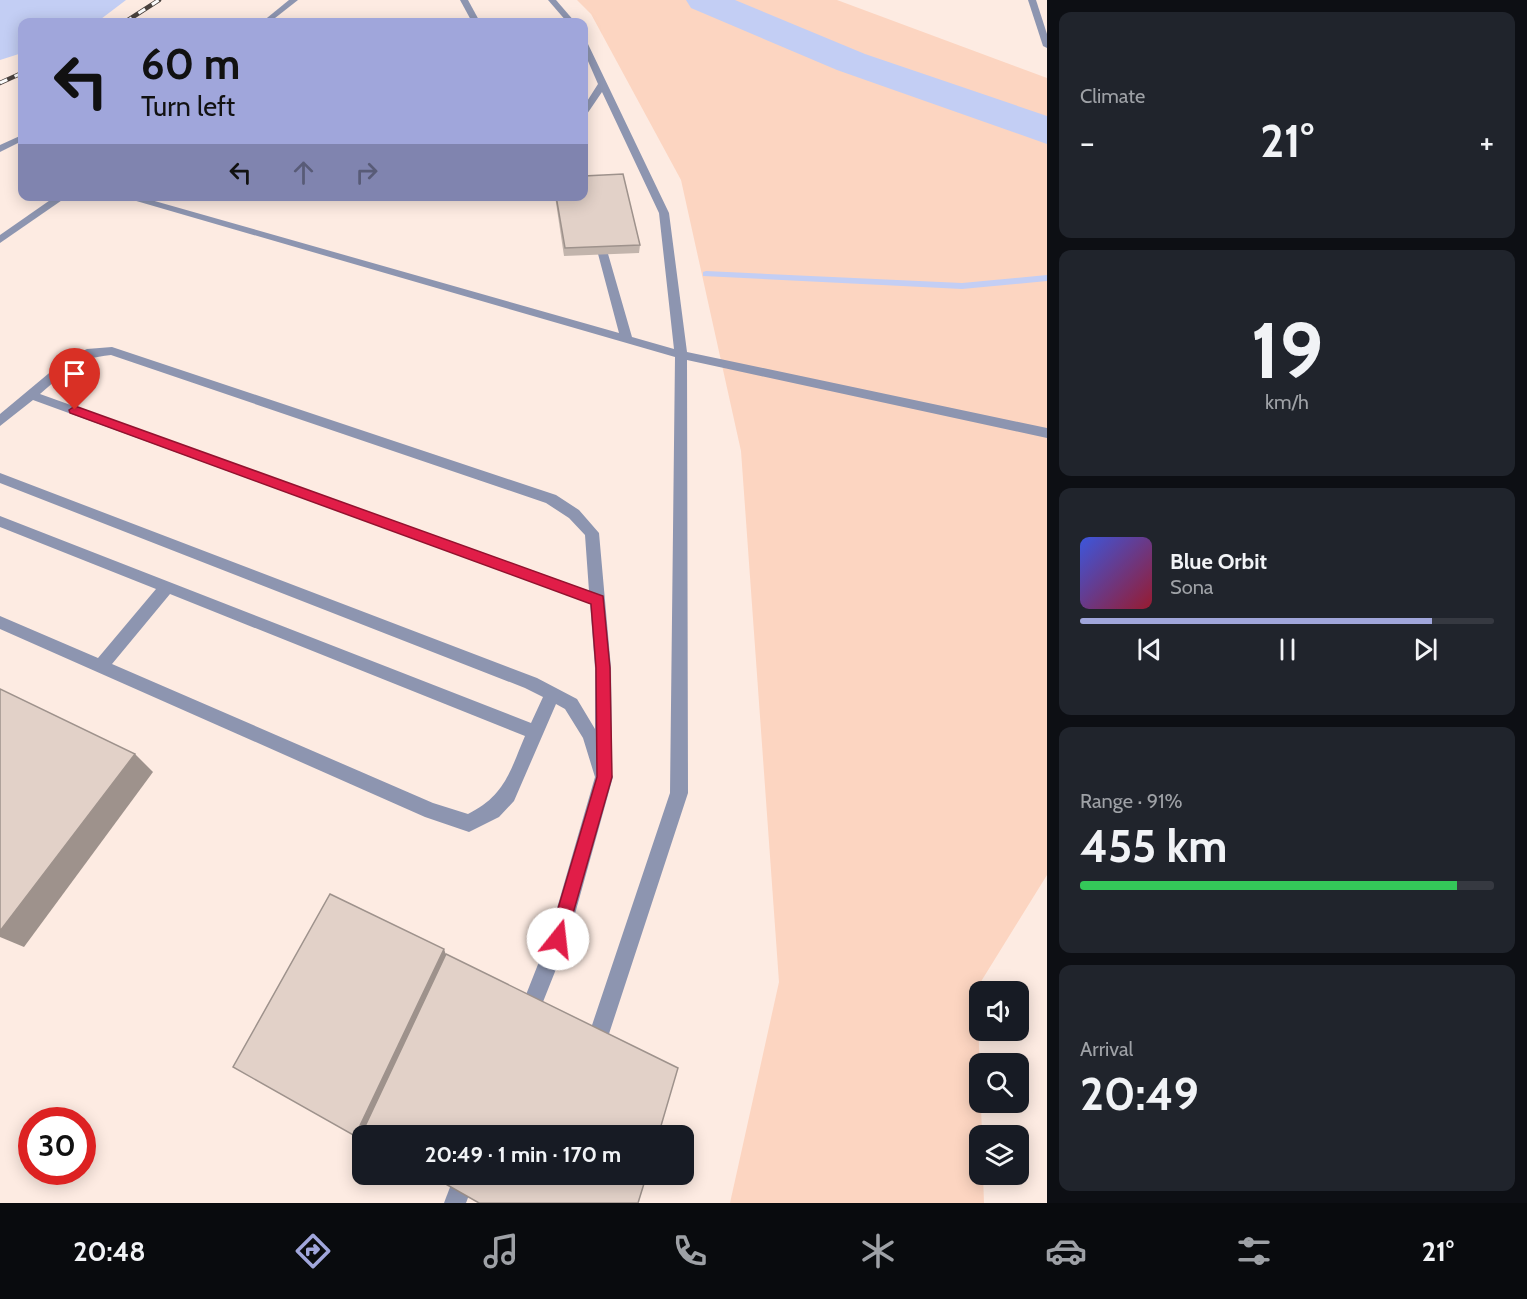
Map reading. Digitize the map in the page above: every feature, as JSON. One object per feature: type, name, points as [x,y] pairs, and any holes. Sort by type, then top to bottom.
[{"type":"street","points":[[271,18],[294,0]]},
{"type":"street","points":[[289,15],[301,0]]},
{"type":"street","points":[[464,0],[474,18]]},
{"type":"street","points":[[552,0],[568,18]]},
{"type":"street","points":[[1032,0],[1047,46]]},
{"type":"street","points":[[587,1069],[679,792],[681,355],[664,213],[588,52]]},
{"type":"street","points":[[588,105],[604,82]]},
{"type":"street","points":[[0,149],[18,140]]},
{"type":"street","points":[[0,240],[56,201]]},
{"type":"street","points":[[142,201],[681,355],[1047,433]]},
{"type":"street","points":[[595,225],[626,338]]},
{"type":"street","points":[[0,421],[70,362],[87,352],[112,351],[550,499],[574,514],[592,533],[603,668],[604,777],[558,939],[524,1026]]},
{"type":"street","points":[[31,395],[598,600]]},
{"type":"street","points":[[0,478],[520,678],[552,693],[571,704],[590,735],[604,777]]},
{"type":"street","points":[[0,521],[535,732]]},
{"type":"street","points":[[101,666],[167,587]]},
{"type":"street","points":[[0,622],[431,811],[469,823],[493,811],[508,795],[552,693]]},
{"type":"street","points":[[455,1203],[462,1185]]},
{"type":"shaded area","points":[[577,0],[837,0],[1047,78],[1047,875],[981,981],[969,981],[969,1041],[979,1041],[979,1053],[969,1053],[969,1113],[981,1113],[982,1125],[969,1125],[969,1185],[983,1185],[984,1203],[730,1203],[779,982],[741,451],[681,180],[591,14]]},
{"type":"water","points":[[0,0],[126,0],[102,18],[18,18],[18,54],[0,60]]},
{"type":"building","points":[[623,174],[640,245],[565,248],[557,201],[588,201],[588,176]]},
{"type":"building","points":[[0,689],[135,754],[0,931]]},
{"type":"building","points":[[330,894],[444,949],[360,1125],[352,1125],[352,1134],[233,1067]]},
{"type":"building","points":[[446,954],[678,1068],[661,1125],[366,1125]]},
{"type":"building","points":[[447,1185],[644,1185],[638,1203],[479,1203]]},
{"type":"waterway","points":[[704,0],[851,62],[1047,131]]},
{"type":"waterway","points":[[706,274],[962,286],[1047,278]]},
{"type":"railway","points":[[131,18],[159,0]]},
{"type":"railway","points":[[0,83],[18,75]]},
{"type":"route","points":[[75,410],[598,600],[603,668],[604,777],[558,939]]}]
